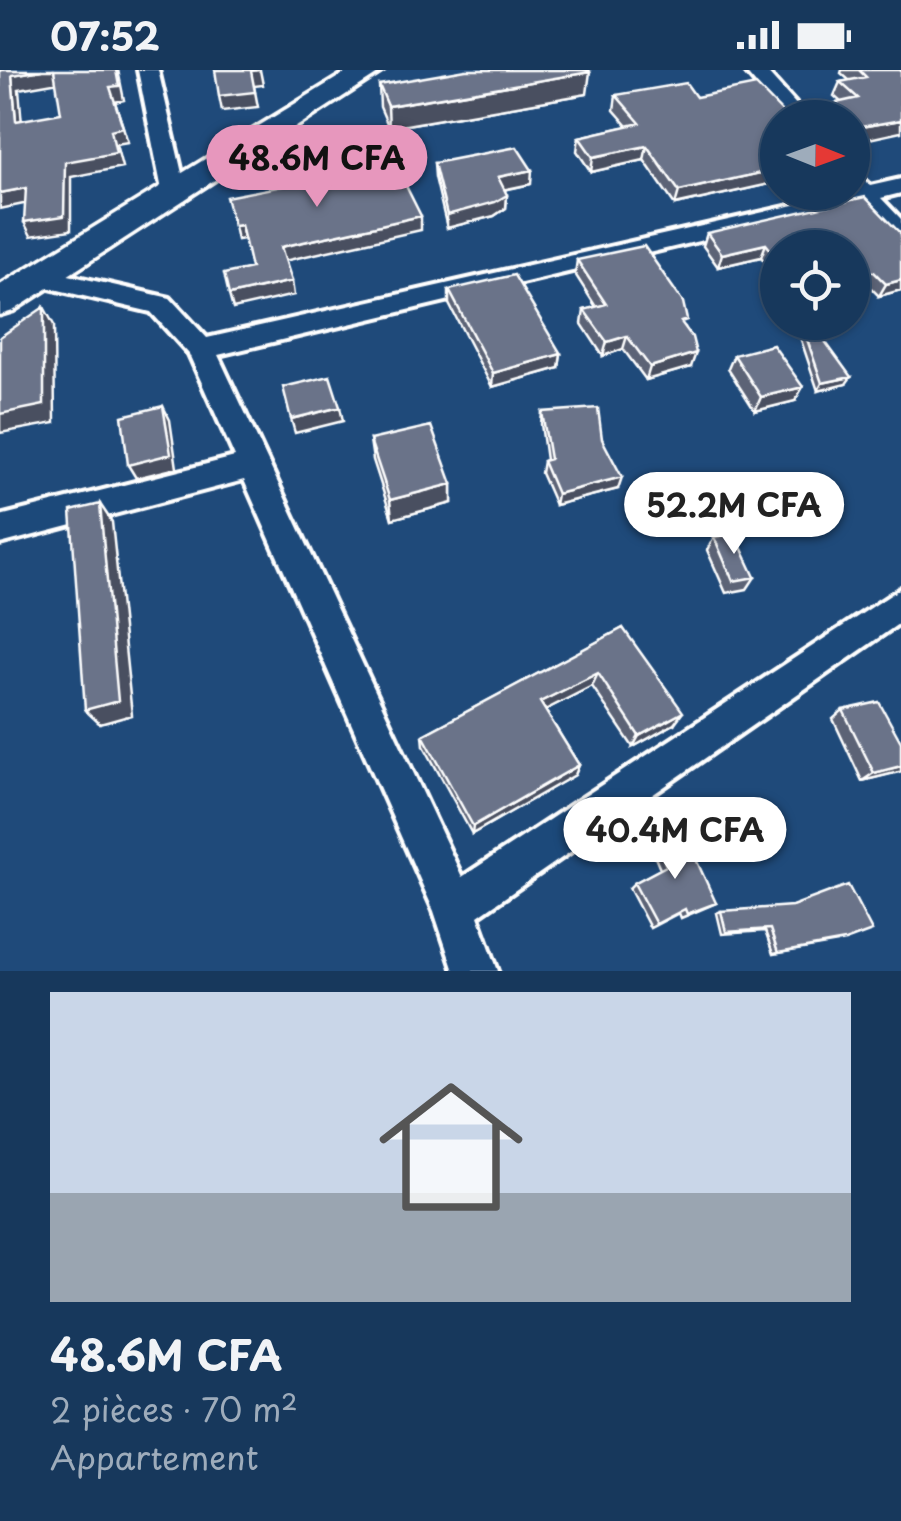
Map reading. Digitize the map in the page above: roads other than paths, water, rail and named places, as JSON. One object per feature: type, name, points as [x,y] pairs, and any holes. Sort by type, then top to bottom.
[{"type":"street","points":[[148,70],[175,195]]},
{"type":"street","points":[[0,302],[370,70]]},
{"type":"street","points":[[761,71],[783,100]]},
{"type":"street","points":[[870,187],[901,186]]},
{"type":"street","points":[[870,200],[901,234]]},
{"type":"street","points":[[201,349],[769,210]]},
{"type":"street","points":[[42,278],[160,304],[201,349],[454,907],[476,971]]},
{"type":"street","points":[[0,530],[253,464]]},
{"type":"street","points":[[454,907],[901,603]]}]
